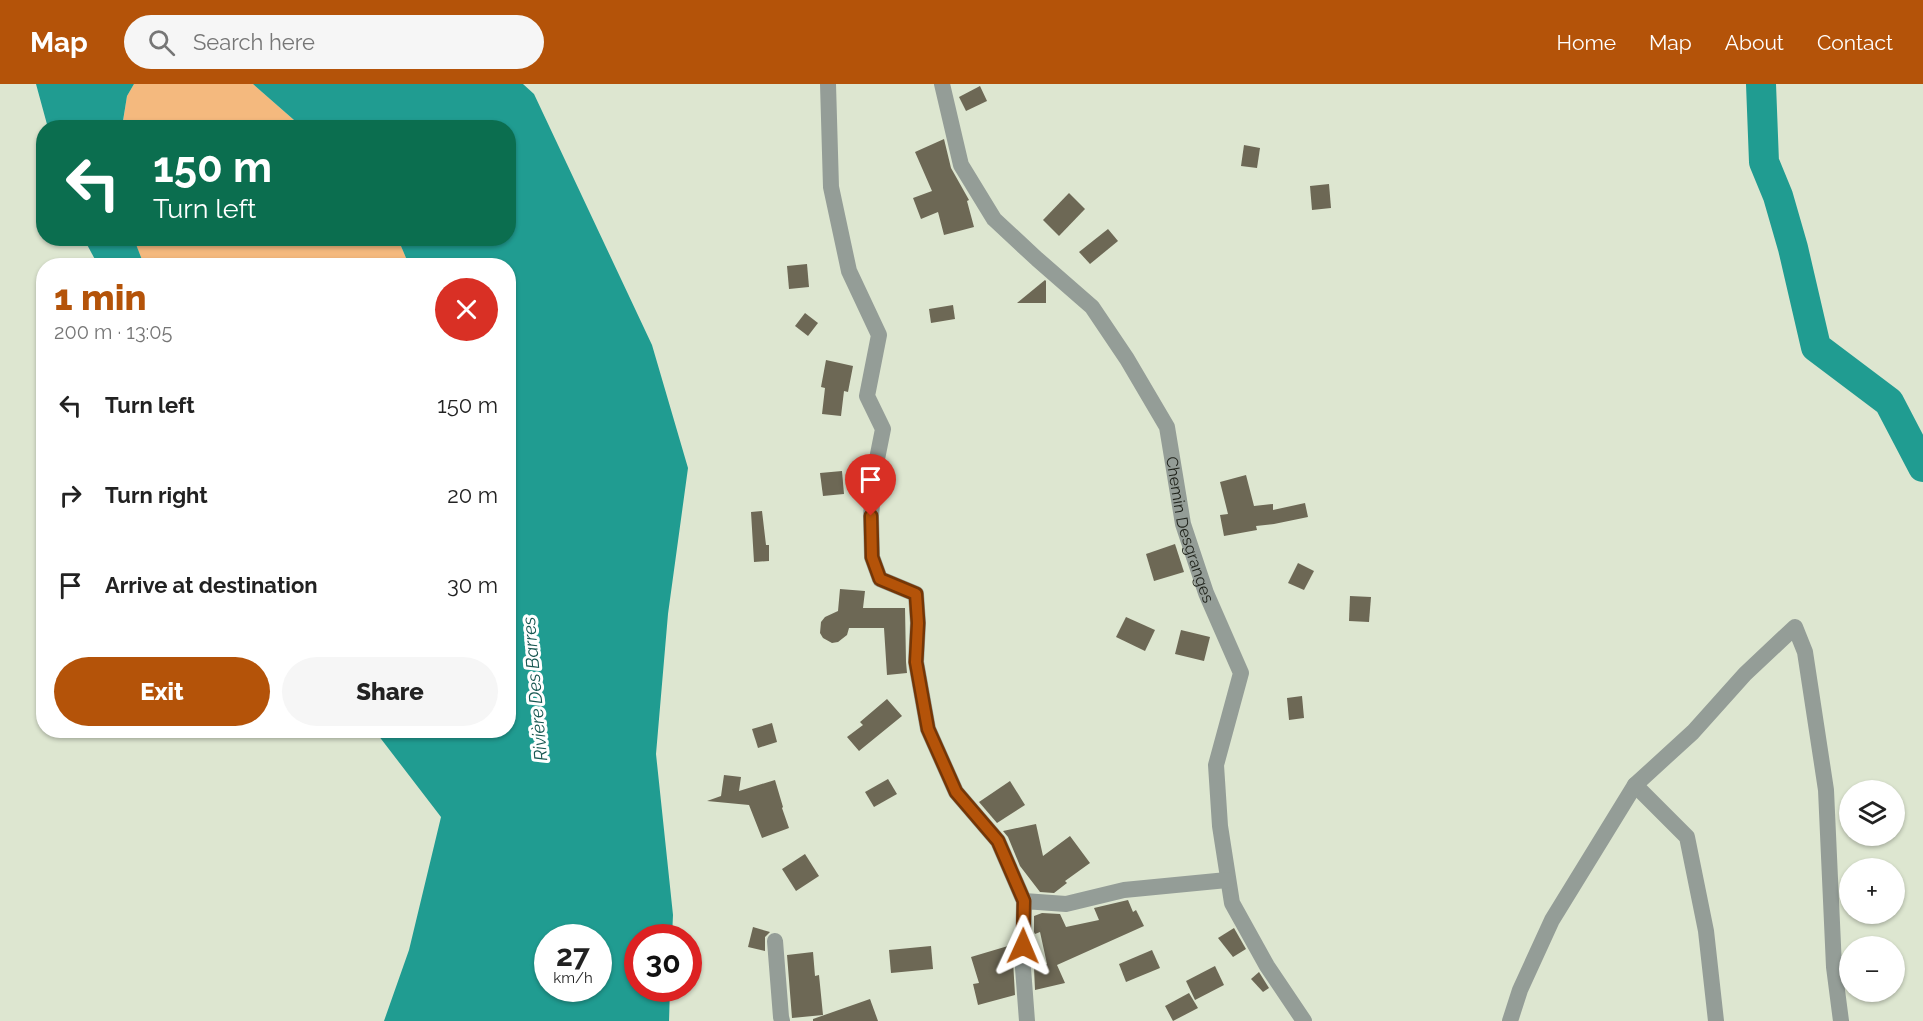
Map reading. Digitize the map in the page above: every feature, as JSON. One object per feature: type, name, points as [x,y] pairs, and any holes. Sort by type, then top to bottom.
[{"type":"street","points":[[828,84],[831,187],[849,271],[879,336],[867,396],[883,429],[875,469],[871,516],[872,557],[880,579],[916,594],[918,623],[916,662],[928,729],[956,792],[998,841],[1024,901],[1023,968],[1027,1021]]},
{"type":"street","name":"Chemin Desgranges","points":[[942,84],[961,165],[994,219],[1092,307],[1167,428],[1183,525],[1206,593],[1241,673],[1216,765],[1220,826],[1227,880],[1233,903],[1268,966],[1304,1021]]},
{"type":"street","points":[[1510,1021],[1520,990],[1552,920],[1635,785],[1693,732],[1745,674],[1795,627],[1805,652],[1826,790],[1834,967],[1841,1021]]},
{"type":"street","points":[[1635,785],[1687,837],[1706,931],[1716,1021]]},
{"type":"street","points":[[1024,901],[1066,904],[1124,890],[1227,880]]},
{"type":"street","points":[[775,941],[782,1021]]},
{"type":"shaded area","points":[[134,84],[253,84],[294,120],[123,120],[127,96]]},
{"type":"shaded area","points":[[137,246],[401,246],[406,258],[141,258]]},
{"type":"water","points":[[36,84],[134,84],[127,96],[123,120],[46,120]]},
{"type":"water","name":"Rivière Des Barres","points":[[253,84],[523,84],[534,94],[652,345],[688,468],[668,614],[656,754],[673,915],[673,924],[624,924],[624,1002],[670,1002],[669,1021],[384,1021],[409,950],[441,817],[380,738],[516,738],[516,258],[406,258],[401,246],[516,246],[516,120],[294,120]]},
{"type":"water","points":[[88,246],[137,246],[141,258],[94,258]]},
{"type":"building","points":[[980,86],[987,101],[966,111],[959,97]]},
{"type":"building","points":[[944,139],[951,168],[969,200],[967,201],[974,227],[944,235],[938,212],[921,219],[913,198],[932,191],[915,152]]},
{"type":"building","points":[[1244,145],[1260,148],[1257,168],[1241,166]]},
{"type":"building","points":[[1329,184],[1331,208],[1312,210],[1310,186]]},
{"type":"building","points":[[1069,193],[1085,209],[1059,236],[1043,220]]},
{"type":"building","points":[[1108,229],[1118,241],[1090,264],[1079,252]]},
{"type":"building","points":[[807,264],[809,287],[789,289],[787,266]]},
{"type":"building","points":[[1045,280],[1046,303],[1017,303]]},
{"type":"building","points":[[953,305],[955,319],[931,323],[929,309]]},
{"type":"building","points":[[805,313],[818,323],[808,336],[795,326]]},
{"type":"building","points":[[826,360],[853,366],[848,392],[844,391],[841,416],[822,414],[825,388],[821,387]]},
{"type":"building","points":[[842,471],[844,494],[823,496],[820,473]]},
{"type":"building","points":[[1246,475],[1254,506],[1273,504],[1273,510],[1305,503],[1308,517],[1256,526],[1257,530],[1224,536],[1220,515],[1228,514],[1220,482]]},
{"type":"building","points":[[762,511],[766,545],[769,545],[769,561],[754,562],[751,512]]},
{"type":"building","points":[[1175,544],[1184,572],[1154,581],[1146,554]]},
{"type":"building","points":[[1298,563],[1314,571],[1304,590],[1288,583]]},
{"type":"building","points":[[840,589],[865,591],[863,608],[905,608],[907,673],[887,675],[884,628],[849,628],[847,635],[838,642],[832,643],[823,638],[820,633],[821,622],[825,617],[838,611]]},
{"type":"building","points":[[1350,596],[1371,597],[1369,622],[1349,621]]},
{"type":"building","points":[[1126,617],[1155,630],[1145,651],[1116,637]]},
{"type":"building","points":[[1181,630],[1210,637],[1204,661],[1175,654]]},
{"type":"building","points":[[1302,696],[1304,718],[1289,720],[1287,698]]},
{"type":"building","points":[[887,699],[902,716],[859,751],[847,737],[863,725],[860,722]]},
{"type":"building","points":[[772,723],[777,742],[758,748],[752,729]]},
{"type":"building","points":[[724,775],[741,777],[739,791],[775,780],[789,828],[762,838],[749,805],[707,801],[721,796]]},
{"type":"building","points":[[888,779],[897,794],[874,807],[865,792]]},
{"type":"building","points":[[1010,781],[1025,805],[997,823],[979,802]]},
{"type":"building","points":[[1036,824],[1043,856],[1070,836],[1090,863],[1065,881],[1067,883],[1054,893],[1040,892],[1020,866],[1008,837],[1003,831]]},
{"type":"building","points":[[805,854],[819,876],[796,891],[782,869]]},
{"type":"building","points":[[1128,900],[1133,912],[1136,910],[1144,926],[1057,965],[1065,983],[1035,990],[1034,968],[1047,964],[1040,932],[1035,934],[1034,932],[1034,916],[1042,913],[1060,914],[1066,927],[1099,920],[1094,908]]},
{"type":"building","points":[[753,927],[770,932],[765,937],[765,951],[748,947]]},
{"type":"building","points":[[1234,928],[1246,949],[1233,957],[1218,938]]},
{"type":"building","points":[[931,946],[933,969],[891,973],[889,950]]},
{"type":"building","points":[[1008,946],[1013,961],[1015,995],[978,1005],[973,984],[979,983],[971,957]]},
{"type":"building","points":[[1152,950],[1160,968],[1126,982],[1119,964]]},
{"type":"building","points":[[813,952],[815,976],[819,975],[823,1015],[792,1018],[787,955]]},
{"type":"building","points":[[1215,966],[1224,985],[1195,1000],[1186,981]]},
{"type":"building","points":[[1259,972],[1269,988],[1263,992],[1251,979]]},
{"type":"building","points":[[1189,993],[1198,1008],[1173,1021],[1165,1006]]},
{"type":"building","points":[[870,999],[878,1021],[813,1021],[813,1019]]},
{"type":"waterway","points":[[1761,84],[1764,162],[1778,196],[1793,248],[1816,347],[1889,402],[1923,467]]},
{"type":"route","points":[[871,516],[872,557],[880,579],[916,594],[918,623],[916,662],[928,729],[956,792],[998,841],[1024,901],[1023,946]]}]
